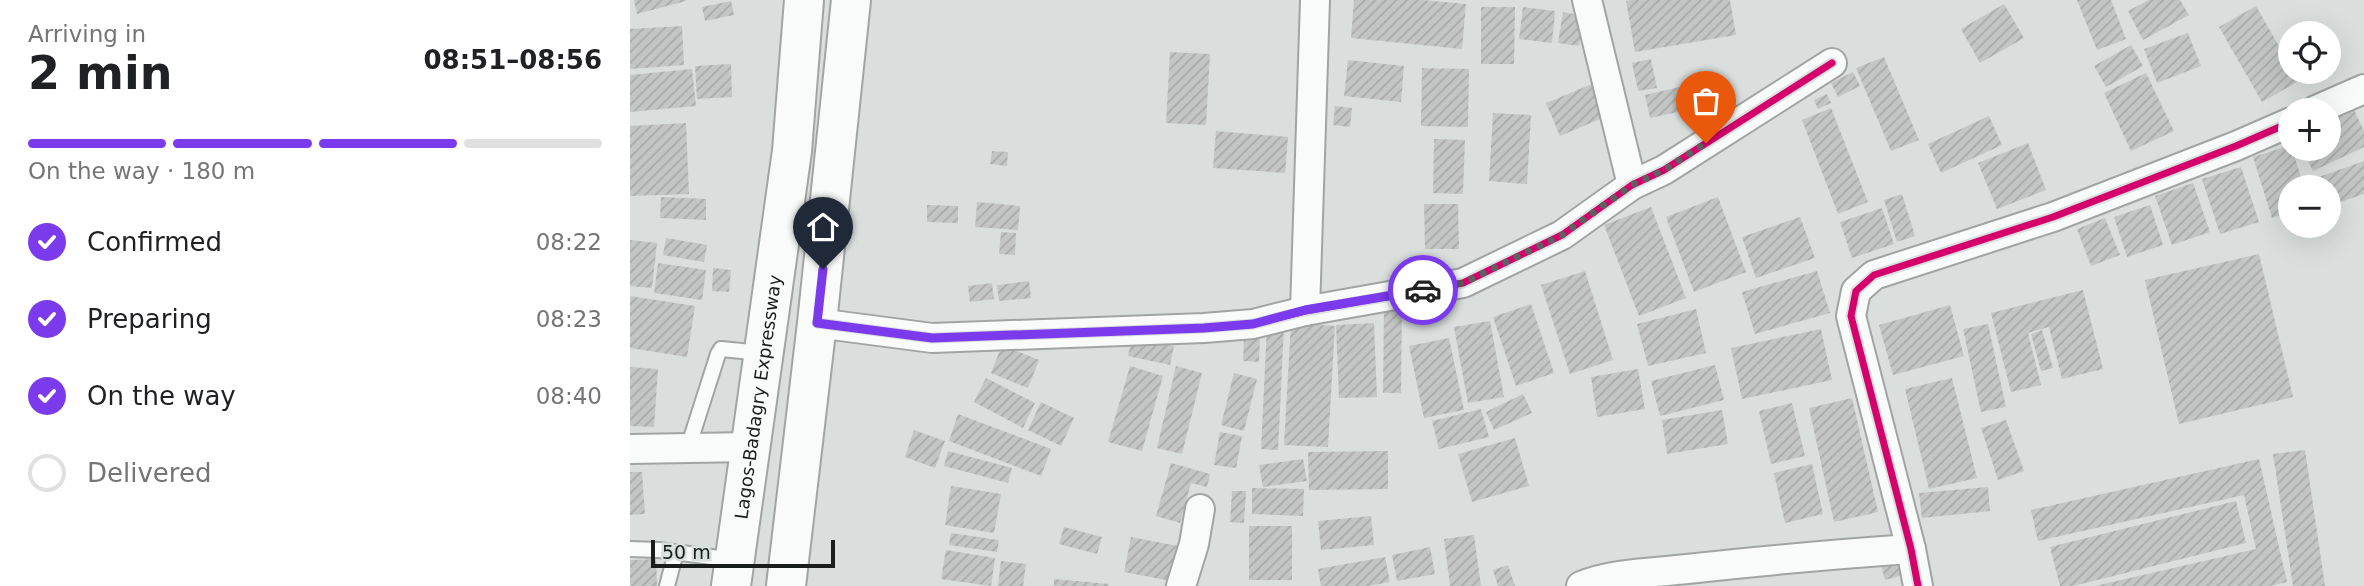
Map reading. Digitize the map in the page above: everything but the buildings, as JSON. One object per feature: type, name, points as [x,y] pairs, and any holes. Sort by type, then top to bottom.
[{"type":"highway","name":"Lagos-Badagry Expressway","points":[[733,573],[792,151],[804,0]]},
{"type":"highway","points":[[786,586],[851,0]]},
{"type":"street","points":[[1305,310],[1315,0]]},
{"type":"street","points":[[1587,0],[1632,185]]},
{"type":"street","points":[[817,323],[932,338],[1204,328],[1253,324],[1305,310],[1463,283],[1562,235],[1632,185],[1664,170],[1832,63]]},
{"type":"street","points":[[2341,99],[2364,89]]},
{"type":"street","points":[[1918,586],[1911,548],[1851,316],[1856,292],[1874,275],[2053,217],[2278,128]]},
{"type":"street","points":[[630,449],[750,447]]},
{"type":"street","points":[[1181,586],[1194,544],[1200,509]]},
{"type":"street","points":[[1581,586],[1593,581],[1640,575],[1911,548]]},
{"type":"lane","points":[[688,448],[722,348],[764,353]]},
{"type":"lane","points":[[630,549],[676,552],[733,573]]},
{"type":"lane","points":[[667,586],[676,552]]},
{"type":"cycle path","points":[[817,323],[932,338],[1204,328],[1253,324],[1305,311],[1463,283],[1562,235],[1632,185],[1664,170],[1832,63]]},
{"type":"cycle path","points":[[1918,586],[1911,549],[1851,316],[1856,291],[1874,275],[2053,217],[2278,128]]},
{"type":"way so far","points":[[1423,290],[1463,283],[1562,235],[1632,185],[1664,170],[1706,143]]},
{"type":"route","points":[[823,269],[817,323],[932,338],[1253,324],[1305,310],[1423,290]]}]
